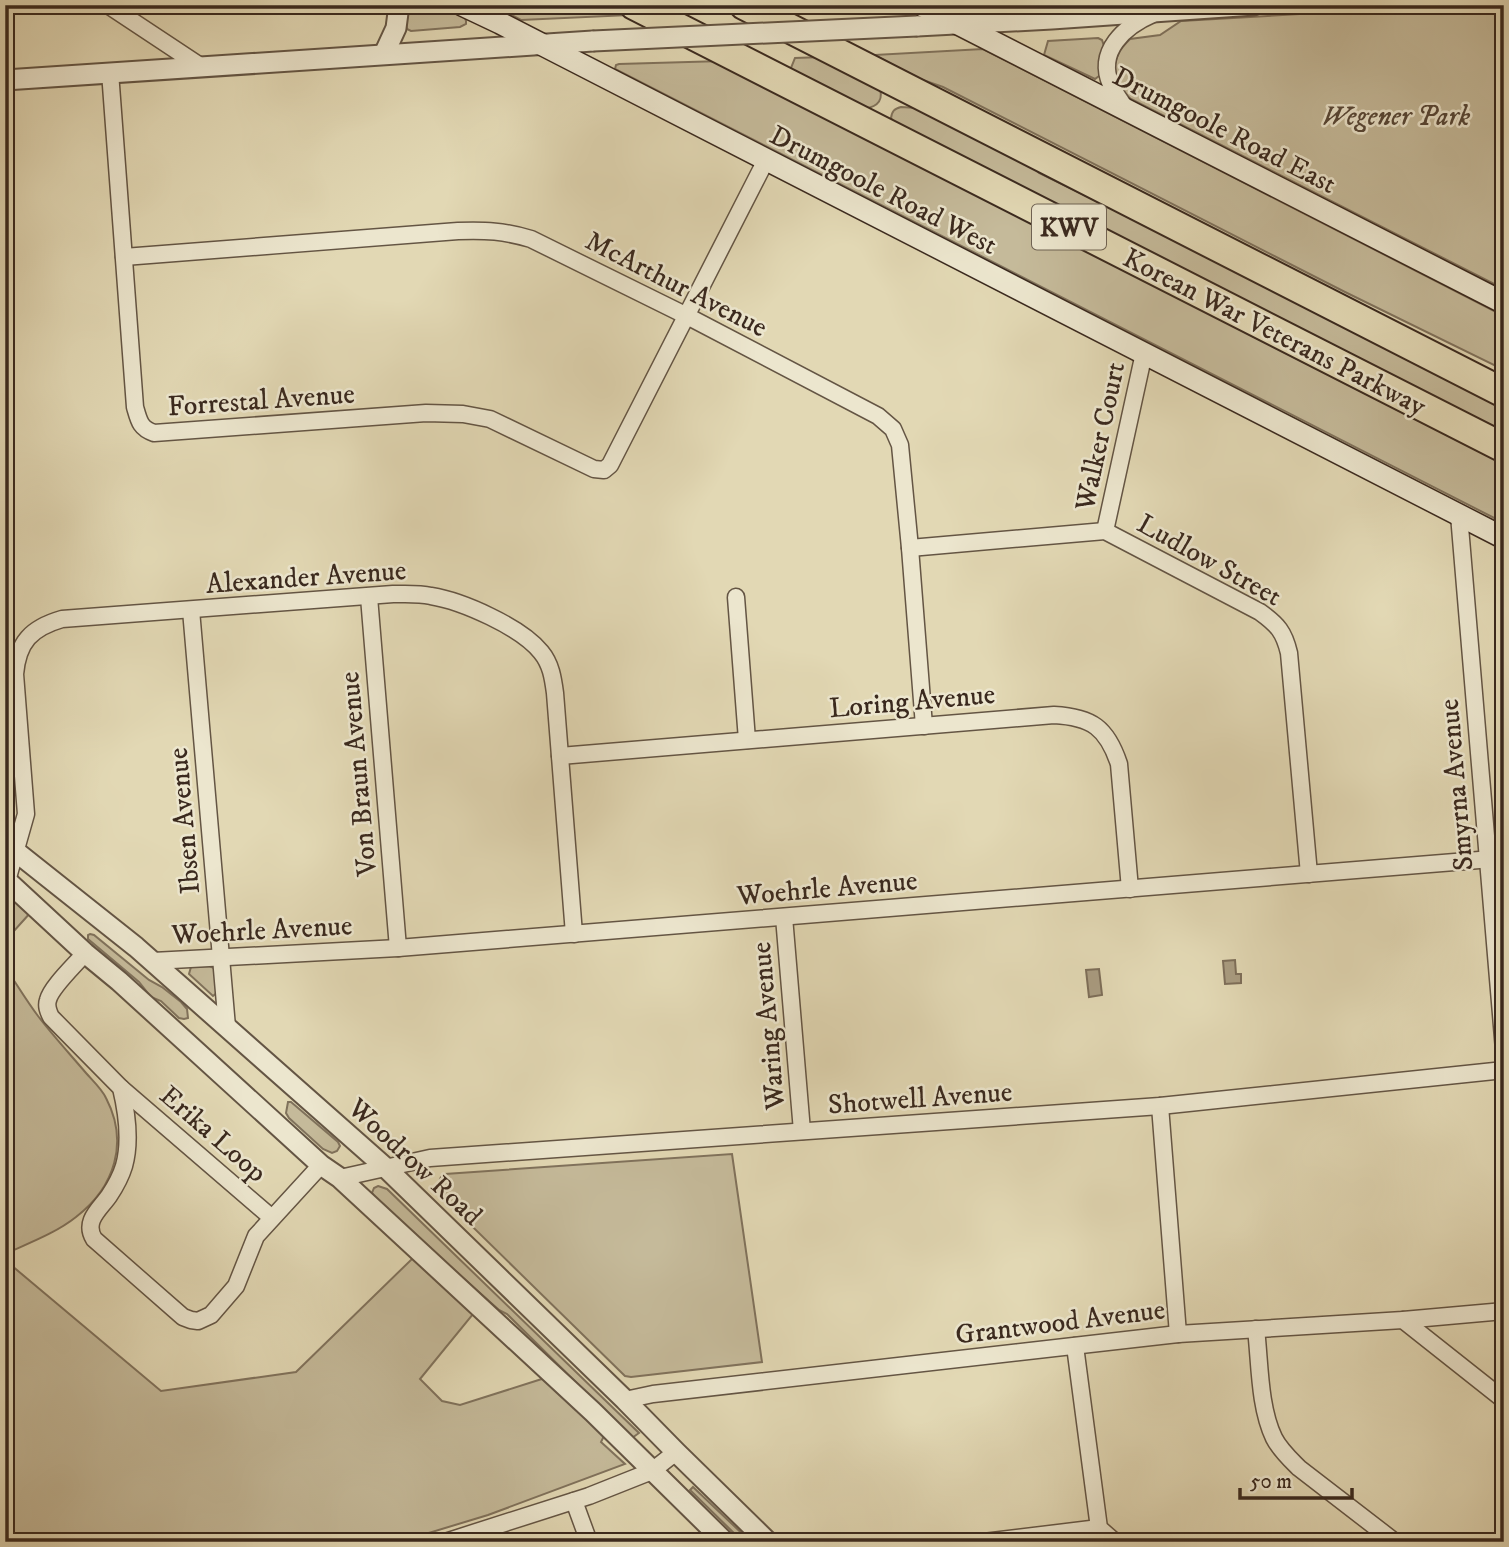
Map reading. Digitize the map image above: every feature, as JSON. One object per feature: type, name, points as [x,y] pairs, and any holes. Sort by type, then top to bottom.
[{"type":"highway","name":"Korean War Veterans Parkway","points":[[634,5],[1504,448]]},
{"type":"highway","name":"Korean War Veterans Parkway","points":[[744,5],[1504,393]]},
{"type":"main road","name":"Drumgoole Road West","points":[[462,5],[1504,538]]},
{"type":"main road","name":"Drumgoole Road East","points":[[919,16],[957,24],[1504,303]]},
{"type":"street","points":[[108,5],[200,66]]},
{"type":"street","points":[[384,54],[396,28],[399,5]]},
{"type":"street","points":[[957,24],[1052,12],[1254,5]]},
{"type":"street","points":[[1127,111],[1108,76],[1109,55],[1113,44],[1122,33],[1161,10]]},
{"type":"street","points":[[5,80],[593,41],[919,16]]},
{"type":"street","name":"Forrestal Avenue","points":[[110,72],[135,407],[139,422],[146,430],[165,433],[426,413],[463,414],[490,419],[594,469],[604,470],[610,465],[687,316]]},
{"type":"street","points":[[687,316],[766,160]]},
{"type":"street","name":"McArthur Avenue","points":[[124,257],[458,231],[509,232],[531,239],[687,316],[878,416],[893,429],[900,445],[924,726]]},
{"type":"street","name":"Walker Court","points":[[1105,531],[1144,353]]},
{"type":"street","name":"Smyrna Avenue","points":[[1460,515],[1496,859],[1504,1050]]},
{"type":"street","name":"Ludlow Street","points":[[910,548],[1105,531],[1260,612],[1280,628],[1289,653],[1309,874]]},
{"type":"street","name":"Alexander Avenue","points":[[6,880],[10,847],[26,814],[15,674],[23,643],[38,628],[62,619],[420,594],[448,599],[510,627],[534,645],[548,662],[555,693],[574,934]]},
{"type":"street","name":"Von Braun Avenue","points":[[369,597],[398,948]]},
{"type":"street","points":[[736,597],[747,740]]},
{"type":"street","name":"Ibsen Avenue","points":[[191,611],[228,1027]]},
{"type":"street","name":"Loring Avenue","points":[[560,756],[1054,715],[1079,718],[1092,723],[1101,731],[1113,746],[1119,764],[1130,889]]},
{"type":"street","name":"Woodrow Road","points":[[10,847],[153,961],[386,1168],[768,1542]]},
{"type":"street","name":"Woehrle Avenue","points":[[153,961],[398,948],[1496,859]]},
{"type":"street","points":[[6,880],[321,1165],[340,1178],[593,1412],[725,1542]]},
{"type":"street","name":"Waring Avenue","points":[[784,917],[802,1131]]},
{"type":"street","name":"Erika Loop","points":[[85,953],[52,991],[47,1003],[51,1017],[121,1088],[272,1218]]},
{"type":"street","name":"Shotwell Avenue","points":[[340,1178],[430,1158],[1160,1106],[1504,1070]]},
{"type":"street","name":"Erika Loop","points":[[121,1088],[127,1121],[124,1165],[110,1194],[91,1221],[91,1233],[183,1317],[198,1321],[211,1315],[236,1286],[256,1236],[321,1165]]},
{"type":"street","points":[[1160,1106],[1178,1334]]},
{"type":"street","name":"Grantwood Avenue","points":[[625,1400],[653,1394],[1178,1334],[1504,1311]]},
{"type":"street","points":[[1403,1320],[1504,1400]]},
{"type":"street","points":[[1256,1329],[1264,1404],[1275,1440],[1299,1468],[1395,1542]]},
{"type":"street","points":[[1075,1346],[1099,1528],[1115,1542]]},
{"type":"street","points":[[445,1542],[574,1501],[652,1471],[676,1452]]},
{"type":"street","points":[[574,1501],[589,1542]]},
{"type":"street","points":[[984,1542],[1099,1528]]},
{"type":"green space","points":[[410,5],[441,5],[465,18],[466,24],[460,27],[411,31],[406,25]]},
{"type":"green space","points":[[493,5],[614,5],[631,15],[521,20]]},
{"type":"green space","points":[[663,5],[730,5],[741,10],[679,13]]},
{"type":"green space","name":"Wegener Park","points":[[1452,5],[1504,5],[1504,289],[1131,99],[1116,78],[1116,59],[1130,39],[1160,35],[1181,21]]},
{"type":"green space","points":[[1098,38],[1104,46],[1099,76],[1095,79],[1044,55],[1048,41]]},
{"type":"green space","points":[[983,49],[1504,316],[1504,370],[943,87],[920,79],[874,55]]},
{"type":"green space","points":[[823,57],[880,89],[879,102],[861,109],[795,74],[791,68],[795,58]]},
{"type":"green space","points":[[723,61],[1504,464],[1504,523],[615,69],[619,64]]},
{"type":"green space","points":[[901,107],[917,108],[1032,166],[1039,173],[1504,401],[1504,435],[894,123],[892,114]]},
{"type":"green space","points":[[5,891],[31,912],[5,941]]},
{"type":"green space","points":[[90,934],[181,1002],[187,1009],[188,1018],[179,1018],[161,1001],[151,997],[139,982],[88,939]]},
{"type":"green space","points":[[5,967],[29,1004],[104,1095],[113,1115],[117,1147],[109,1178],[89,1205],[60,1228],[5,1254]]},
{"type":"green space","points":[[191,967],[214,968],[219,991],[213,996],[189,974]]},
{"type":"green space","points":[[288,1102],[338,1142],[340,1146],[337,1151],[332,1153],[323,1149],[289,1118],[286,1113]]},
{"type":"green space","points":[[732,1154],[762,1362],[625,1376],[436,1189],[445,1174]]},
{"type":"green space","points":[[378,1186],[387,1189],[639,1433],[632,1438],[507,1314],[499,1310],[378,1202],[372,1193]]},
{"type":"green space","points":[[414,1257],[478,1308],[420,1379],[442,1401],[460,1405],[545,1378],[604,1436],[601,1442],[625,1464],[488,1515],[399,1542],[5,1542],[5,1260],[161,1391],[296,1372]]},
{"type":"green space","points":[[693,1487],[751,1542],[743,1542],[690,1490]]},
{"type":"shaded area","points":[[1235,960],[1236,974],[1241,974],[1241,983],[1225,984],[1223,961]]},
{"type":"shaded area","points":[[1099,969],[1102,995],[1089,997],[1086,970]]}]
